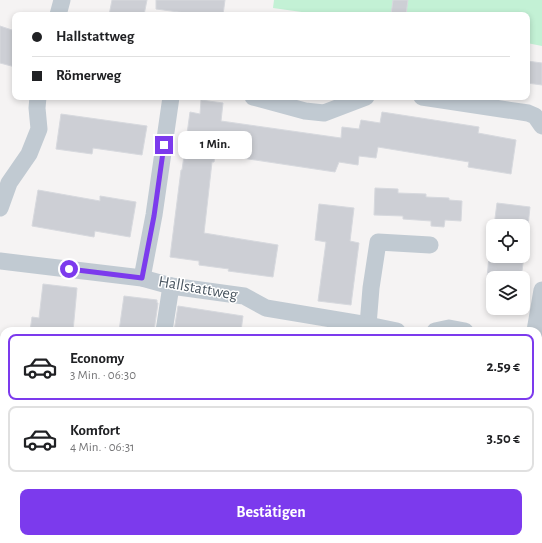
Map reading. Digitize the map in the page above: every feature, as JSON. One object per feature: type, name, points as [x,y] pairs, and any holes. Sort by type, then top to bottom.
[{"type":"street","points":[[59,12],[62,0]]},
{"type":"street","points":[[0,208],[9,183],[29,154],[39,129],[38,100]]},
{"type":"street","points":[[142,278],[158,192],[171,100]]},
{"type":"street","points":[[263,100],[305,111],[324,113],[358,100]]},
{"type":"street","points":[[442,100],[528,113],[535,116],[541,123]]},
{"type":"street","points":[[368,325],[371,288],[378,242],[430,245]]},
{"type":"street","name":"Hallstattweg","points":[[0,261],[142,278],[172,286],[244,296],[266,308],[378,327]]},
{"type":"street","points":[[165,327],[172,286]]},
{"type":"street","points":[[536,327],[542,290]]},
{"type":"green space","points":[[274,0],[542,0],[542,46],[530,44],[530,12],[302,12],[273,8]]},
{"type":"building","points":[[112,0],[147,0],[145,12],[110,12]]},
{"type":"building","points":[[156,0],[225,0],[223,12],[178,12],[156,9]]},
{"type":"building","points":[[393,0],[408,0],[406,12],[391,12]]},
{"type":"building","points":[[0,26],[12,30],[12,66],[0,63]]},
{"type":"building","points":[[530,61],[542,63],[542,85],[530,83]]},
{"type":"building","points":[[201,100],[223,103],[221,121],[341,138],[342,127],[359,129],[361,120],[380,123],[382,112],[479,127],[478,133],[516,140],[511,174],[468,167],[469,162],[378,147],[376,158],[359,156],[358,165],[339,162],[335,172],[215,154],[214,162],[212,162],[204,233],[278,245],[273,277],[228,271],[229,269],[199,265],[199,261],[170,257],[190,112],[200,114]]},
{"type":"building","points":[[61,114],[147,126],[142,155],[93,148],[92,154],[56,149]]},
{"type":"building","points":[[375,188],[398,189],[398,193],[426,194],[426,197],[449,198],[449,200],[462,201],[461,221],[445,220],[444,227],[431,226],[431,221],[403,219],[403,216],[374,215]]},
{"type":"building","points":[[38,190],[100,201],[100,196],[136,202],[130,237],[95,231],[94,237],[32,226]]},
{"type":"building","points":[[497,203],[530,207],[529,219],[495,219]]},
{"type":"building","points":[[319,204],[354,208],[350,241],[359,243],[351,305],[318,301],[326,242],[315,240]]},
{"type":"building","points":[[488,263],[523,263],[522,271],[488,271]]},
{"type":"building","points":[[43,284],[77,288],[73,327],[31,327],[32,317],[39,318]]},
{"type":"building","points":[[124,296],[157,300],[158,303],[155,327],[120,327]]},
{"type":"building","points":[[178,306],[243,316],[242,327],[175,327]]},
{"type":"route","points":[[69,269],[142,278],[158,192],[164,145]]}]
